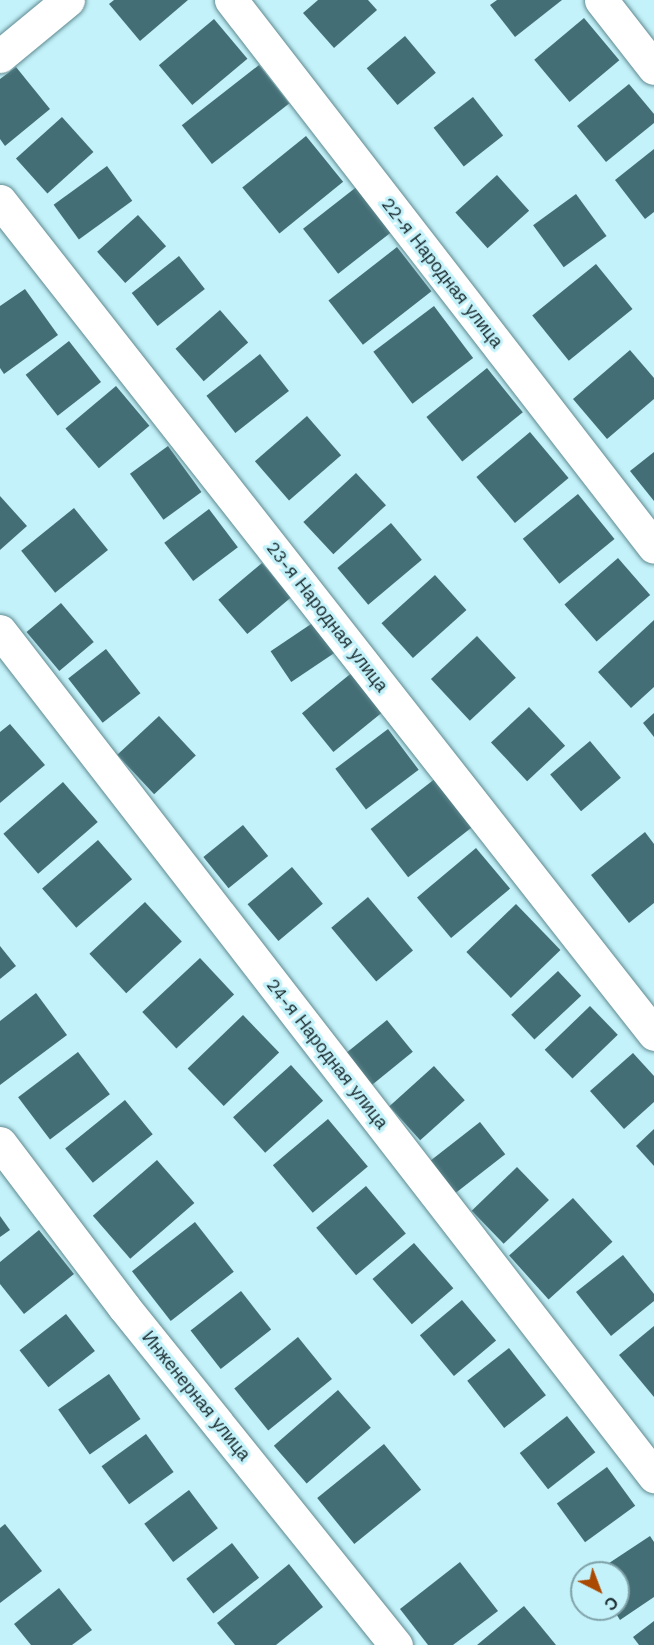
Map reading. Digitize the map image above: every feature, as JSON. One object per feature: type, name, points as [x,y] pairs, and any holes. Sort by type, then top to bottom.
[{"type":"street","points":[[0,56],[68,0]]},
{"type":"street","name":"22-я Народная улица","points":[[231,0],[654,547]]},
{"type":"street","points":[[601,0],[654,68]]},
{"type":"street","name":"23-я Народная улица","points":[[0,201],[654,1034]]},
{"type":"street","name":"24-я Народная улица","points":[[0,631],[654,1476]]},
{"type":"street","name":"Инженерная улица","points":[[0,1143],[124,1307],[396,1645]]},
{"type":"building","points":[[114,0],[188,0],[140,41],[109,4]]},
{"type":"building","points":[[318,0],[368,0],[377,10],[334,48],[303,13]]},
{"type":"building","points":[[497,0],[562,0],[515,37],[490,5]]},
{"type":"building","points":[[584,18],[619,60],[570,102],[534,60]]},
{"type":"building","points":[[214,19],[247,59],[192,105],[159,65]]},
{"type":"building","points":[[405,36],[436,73],[398,105],[367,68]]},
{"type":"building","points":[[259,65],[289,104],[212,164],[182,125]]},
{"type":"building","points":[[16,67],[50,109],[5,146],[0,139],[0,79]]},
{"type":"building","points":[[629,84],[654,114],[654,123],[606,162],[577,126]]},
{"type":"building","points":[[473,97],[503,136],[464,166],[434,128]]},
{"type":"building","points":[[62,117],[93,152],[47,193],[16,158]]},
{"type":"building","points":[[306,136],[343,182],[279,233],[242,188]]},
{"type":"building","points":[[654,149],[654,212],[645,219],[615,180]]},
{"type":"building","points":[[107,166],[132,201],[79,240],[54,205]]},
{"type":"building","points":[[497,175],[529,211],[488,248],[455,212]]},
{"type":"building","points":[[359,185],[394,230],[338,274],[303,229]]},
{"type":"building","points":[[576,194],[607,236],[564,267],[533,225]]},
{"type":"building","points":[[138,215],[166,246],[125,283],[97,252]]},
{"type":"building","points":[[397,247],[431,291],[363,345],[328,301]]},
{"type":"building","points":[[179,256],[205,289],[158,326],[132,293]]},
{"type":"building","points":[[596,264],[633,309],[569,361],[532,316]]},
{"type":"building","points":[[25,289],[58,335],[4,374],[0,368],[0,306]]},
{"type":"building","points":[[434,306],[473,358],[412,404],[373,352]]},
{"type":"building","points":[[220,310],[248,342],[204,381],[175,349]]},
{"type":"building","points":[[69,341],[101,382],[58,416],[26,375]]},
{"type":"building","points":[[630,350],[654,378],[654,399],[607,439],[573,399]]},
{"type":"building","points":[[260,354],[289,391],[235,433],[206,396]]},
{"type":"building","points":[[487,368],[523,412],[462,461],[426,417]]},
{"type":"building","points":[[116,386],[149,426],[99,468],[65,428]]},
{"type":"building","points":[[307,416],[341,455],[289,501],[255,461]]},
{"type":"building","points":[[530,432],[569,478],[515,523],[476,477]]},
{"type":"building","points":[[168,446],[202,492],[163,520],[130,474]]},
{"type":"building","points":[[654,452],[654,501],[630,471]]},
{"type":"building","points":[[356,473],[386,505],[333,554],[303,522]]},
{"type":"building","points":[[578,494],[615,539],[559,584],[523,539]]},
{"type":"building","points":[[0,496],[27,526],[0,550]]},
{"type":"building","points":[[74,508],[108,550],[55,593],[21,551]]},
{"type":"building","points":[[209,509],[238,547],[193,581],[164,543]]},
{"type":"building","points":[[391,523],[422,560],[368,605],[337,568]]},
{"type":"building","points":[[618,558],[650,595],[597,642],[564,605]]},
{"type":"building","points":[[262,563],[291,597],[247,634],[218,600]]},
{"type":"building","points":[[435,575],[466,610],[413,658],[381,623]]},
{"type":"building","points":[[61,603],[94,642],[59,671],[27,632]]},
{"type":"building","points":[[317,620],[338,651],[291,682],[271,651]]},
{"type":"building","points":[[654,620],[654,687],[631,708],[598,672]]},
{"type":"building","points":[[477,636],[516,678],[470,721],[431,679]]},
{"type":"building","points":[[106,649],[140,693],[103,723],[68,679]]},
{"type":"building","points":[[354,671],[385,710],[333,752],[302,713]]},
{"type":"building","points":[[529,707],[565,746],[527,781],[491,742]]},
{"type":"building","points":[[654,713],[654,737],[643,723]]},
{"type":"building","points":[[159,716],[196,755],[154,794],[117,755]]},
{"type":"building","points":[[10,724],[45,765],[0,803],[0,732]]},
{"type":"building","points":[[388,729],[419,770],[366,809],[335,769]]},
{"type":"building","points":[[590,741],[621,778],[581,811],[550,774]]},
{"type":"building","points":[[436,778],[474,826],[408,877],[371,829]]},
{"type":"building","points":[[63,782],[98,822],[38,874],[3,834]]},
{"type":"building","points":[[243,825],[268,856],[229,888],[203,857]]},
{"type":"building","points":[[645,832],[654,844],[654,903],[629,923],[591,875]]},
{"type":"building","points":[[98,840],[132,879],[76,928],[42,889]]},
{"type":"building","points":[[476,848],[510,889],[451,938],[417,897]]},
{"type":"building","points":[[292,867],[323,904],[278,941],[248,904]]},
{"type":"building","points":[[368,897],[413,951],[376,981],[331,928]]},
{"type":"building","points":[[145,902],[182,941],[126,993],[89,954]]},
{"type":"building","points":[[516,904],[560,950],[511,998],[466,952]]},
{"type":"building","points":[[0,946],[16,966],[0,979]]},
{"type":"building","points":[[200,958],[234,995],[176,1048],[142,1012]]},
{"type":"building","points":[[558,971],[581,996],[534,1040],[511,1015]]},
{"type":"building","points":[[36,993],[67,1035],[0,1085],[0,1021]]},
{"type":"building","points":[[590,1006],[618,1035],[572,1079],[545,1050]]},
{"type":"building","points":[[243,1015],[279,1052],[224,1106],[188,1068]]},
{"type":"building","points":[[387,1020],[413,1052],[370,1086],[344,1055]]},
{"type":"building","points":[[78,1052],[110,1094],[50,1139],[18,1097]]},
{"type":"building","points":[[633,1053],[654,1076],[654,1102],[624,1129],[590,1091]]},
{"type":"building","points":[[291,1065],[323,1101],[265,1153],[233,1117]]},
{"type":"building","points":[[434,1066],[465,1100],[420,1140],[389,1106]]},
{"type":"building","points":[[125,1100],[153,1134],[93,1183],[65,1148]]},
{"type":"building","points":[[328,1119],[368,1166],[313,1213],[273,1165]]},
{"type":"building","points":[[480,1122],[505,1154],[456,1193],[430,1161]]},
{"type":"building","points":[[654,1129],[654,1166],[636,1146]]},
{"type":"building","points":[[157,1160],[194,1203],[130,1259],[93,1216]]},
{"type":"building","points":[[517,1167],[549,1200],[504,1244],[472,1211]]},
{"type":"building","points":[[366,1186],[406,1233],[356,1275],[316,1228]]},
{"type":"building","points":[[573,1198],[612,1242],[549,1299],[509,1256]]},
{"type":"building","points":[[0,1216],[10,1230],[0,1237]]},
{"type":"building","points":[[195,1222],[234,1272],[171,1321],[132,1271]]},
{"type":"building","points":[[39,1230],[74,1274],[24,1314],[0,1284],[0,1262]]},
{"type":"building","points":[[414,1243],[453,1288],[412,1324],[372,1279]]},
{"type":"building","points":[[623,1255],[654,1294],[654,1301],[611,1336],[576,1292]]},
{"type":"building","points":[[241,1291],[271,1330],[221,1369],[191,1330]]},
{"type":"building","points":[[462,1300],[496,1341],[454,1376],[420,1335]]},
{"type":"building","points":[[66,1314],[95,1351],[48,1387],[20,1350]]},
{"type":"building","points":[[654,1326],[654,1397],[619,1355]]},
{"type":"building","points":[[298,1337],[332,1379],[268,1431],[234,1389]]},
{"type":"building","points":[[509,1348],[546,1395],[504,1428],[467,1381]]},
{"type":"building","points":[[109,1374],[141,1419],[90,1455],[58,1410]]},
{"type":"building","points":[[338,1390],[371,1428],[307,1484],[274,1446]]},
{"type":"building","points":[[567,1416],[595,1452],[548,1489],[520,1453]]},
{"type":"building","points":[[146,1434],[174,1472],[129,1504],[102,1466]]},
{"type":"building","points":[[384,1444],[421,1490],[354,1544],[317,1498]]},
{"type":"building","points":[[607,1467],[635,1506],[585,1542],[557,1503]]},
{"type":"building","points":[[189,1490],[218,1528],[173,1562],[144,1524]]},
{"type":"building","points":[[5,1524],[42,1571],[0,1603],[0,1528]]},
{"type":"building","points":[[650,1536],[654,1542],[654,1597],[630,1613],[630,1561],[612,1561]]},
{"type":"building","points":[[232,1543],[259,1578],[213,1613],[186,1579]]},
{"type":"building","points":[[460,1562],[498,1611],[453,1645],[428,1645],[400,1609]]},
{"type":"building","points":[[289,1564],[323,1607],[276,1645],[235,1645],[217,1623]]},
{"type":"building","points":[[59,1588],[92,1630],[72,1645],[31,1645],[14,1624]]},
{"type":"building","points":[[524,1606],[556,1645],[477,1645]]},
{"type":"building","points":[[654,1621],[654,1645],[639,1645],[633,1637]]}]
